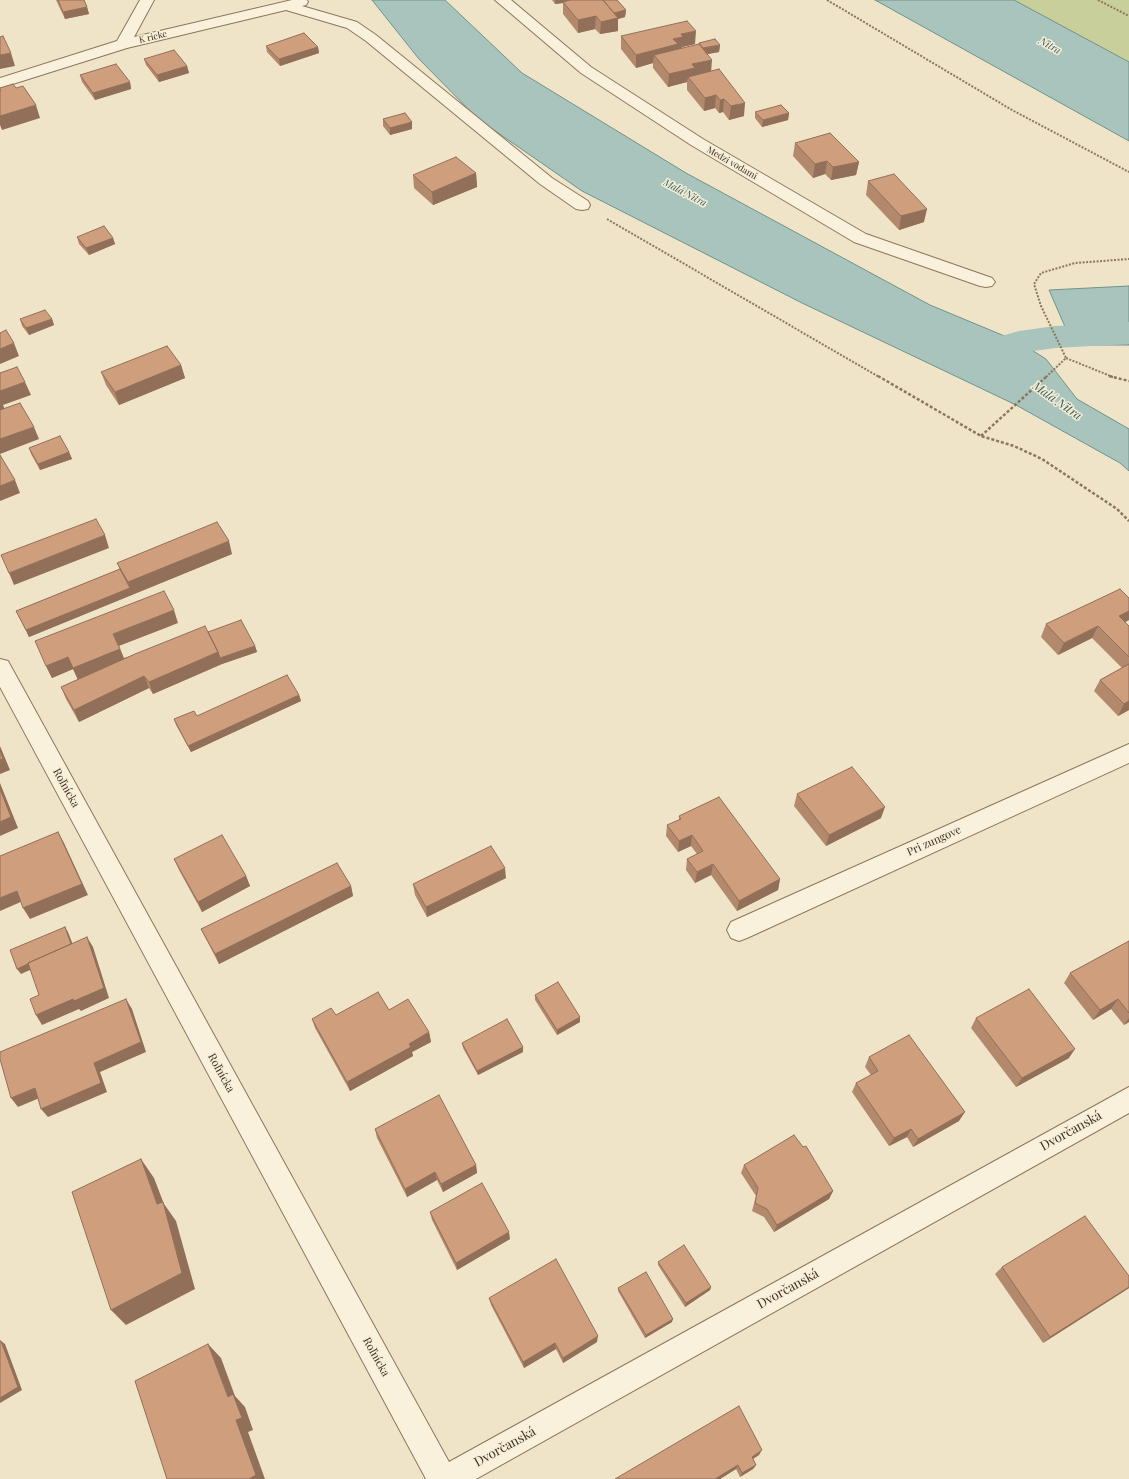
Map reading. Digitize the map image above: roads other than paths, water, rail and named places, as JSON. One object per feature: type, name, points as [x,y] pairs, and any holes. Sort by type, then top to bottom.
[{"type":"street","points":[[123,44],[147,0]]},
{"type":"street","name":"K rieke","points":[[0,83],[123,44],[308,0]]},
{"type":"street","name":"Medzi vodami","points":[[502,0],[586,70],[696,142],[860,238],[986,282]]},
{"type":"street","points":[[286,6],[352,25],[546,181],[582,205]]},
{"type":"street","name":"Roľnícka","points":[[0,667],[442,1479]]},
{"type":"street","name":"Pri zungove","points":[[739,930],[1129,753]]},
{"type":"street","name":"Dvorčanská","points":[[447,1479],[1129,1099]]},
{"type":"water","points":[[372,0],[445,0],[522,73],[686,173],[930,305],[1019,342],[1046,359],[1077,399],[1129,429],[1129,471],[1120,463],[1016,405],[802,303],[582,191],[478,119],[419,59]]},
{"type":"water","name":"Nitra","points":[[875,0],[1014,0],[1129,62],[1129,141]]},
{"type":"water","points":[[1129,286],[1129,345],[1073,345],[1049,290]]},
{"type":"waterway","name":"Malá Nitra","points":[[967,343],[983,352],[1019,342],[1055,337],[1129,333]]}]
